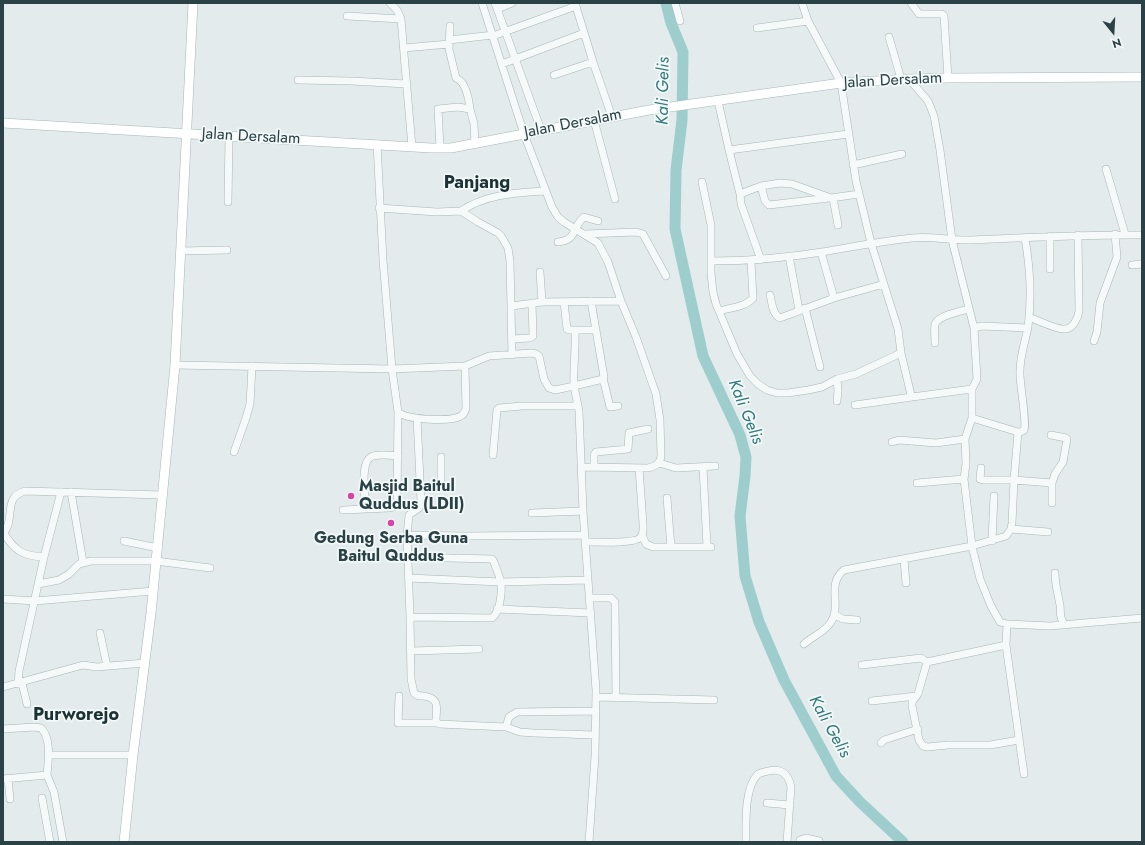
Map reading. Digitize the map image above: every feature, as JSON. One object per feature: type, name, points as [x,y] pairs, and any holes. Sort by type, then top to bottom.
[{"type":"main road","points":[[124,842],[158,548],[175,365],[193,3]]},
{"type":"main road","name":"Jalan Dersalam","points":[[3,123],[440,148],[461,147],[540,130],[649,110],[841,83],[948,78],[1142,78]]},
{"type":"street","points":[[390,3],[397,10],[401,19],[412,147]]},
{"type":"street","points":[[482,3],[493,36],[509,61],[540,130]]},
{"type":"street","points":[[512,3],[496,6],[506,32],[509,61],[525,134],[545,191],[558,217],[598,243],[602,248],[636,337],[656,394],[659,409],[662,456],[659,463],[652,467],[639,468],[582,467]]},
{"type":"street","points":[[675,3],[680,21]]},
{"type":"street","points":[[802,3],[808,21],[841,83],[853,165],[859,194],[871,243],[898,329],[901,353],[912,397]]},
{"type":"street","points":[[911,3],[919,14],[942,14],[944,16],[948,78]]},
{"type":"street","points":[[404,48],[493,36],[575,4],[612,117]]},
{"type":"street","points":[[347,16],[401,19]]},
{"type":"street","points":[[756,28],[808,21]]},
{"type":"street","points":[[450,26],[449,42],[456,78],[463,86],[467,96],[474,124],[475,144]]},
{"type":"street","points":[[509,61],[584,33]]},
{"type":"street","points":[[889,37],[905,79],[928,101],[934,116],[952,240],[974,328],[977,379],[972,389],[972,418],[965,439],[966,464],[964,478],[972,546],[984,590],[1000,622],[1007,624],[1050,626],[1142,618]]},
{"type":"street","points":[[554,75],[593,62]]},
{"type":"street","points":[[298,80],[406,84]]},
{"type":"street","points":[[718,101],[740,194],[741,204],[761,260]]},
{"type":"street","points":[[440,148],[438,109],[458,107],[470,109]]},
{"type":"street","points":[[594,120],[615,199]]},
{"type":"street","points":[[729,150],[848,134]]},
{"type":"street","points":[[228,202],[229,136]]},
{"type":"street","points":[[343,510],[388,508],[394,507],[398,503],[398,412],[392,369],[379,208],[377,144]]},
{"type":"street","points":[[853,165],[902,154]]},
{"type":"street","points":[[1106,169],[1125,234]]},
{"type":"street","points":[[702,182],[711,225],[713,292],[737,354],[747,371],[758,384],[767,390],[788,393],[822,387],[837,379],[856,374],[901,353]]},
{"type":"street","points":[[740,194],[760,186],[780,183],[792,184],[832,198]]},
{"type":"street","points":[[760,186],[765,201],[769,205],[859,194]]},
{"type":"street","points":[[379,208],[437,212],[461,211],[480,201],[500,195],[545,191]]},
{"type":"street","points":[[832,198],[838,225]]},
{"type":"street","points":[[461,211],[498,233],[506,243],[510,261],[512,355]]},
{"type":"street","points":[[558,242],[569,240],[575,228],[584,217],[598,221]]},
{"type":"street","points":[[585,234],[636,232],[643,234],[666,276]]},
{"type":"street","points":[[1094,341],[1097,332],[1100,303],[1117,257],[1115,234]]},
{"type":"street","points":[[711,262],[761,260],[821,252],[871,243],[926,237],[952,240],[1115,234],[1142,235]]},
{"type":"street","points":[[1029,317],[1064,330],[1071,327],[1076,320],[1079,311],[1078,235]]},
{"type":"street","points":[[1050,236],[1050,268]]},
{"type":"street","points":[[972,418],[1018,432],[1023,431],[1025,427],[1021,393],[1020,365],[1022,349],[1028,328],[1030,278],[1025,238]]},
{"type":"street","points":[[181,251],[227,250]]},
{"type":"street","points":[[821,252],[834,298]]},
{"type":"street","points":[[789,256],[802,309],[820,367]]},
{"type":"street","points":[[719,310],[748,302],[753,298],[751,261]]},
{"type":"street","points":[[1132,265],[1142,264]]},
{"type":"street","points":[[540,272],[542,302]]},
{"type":"street","points":[[770,295],[774,313],[778,317],[783,317],[834,298],[884,284]]},
{"type":"street","points":[[591,301],[610,407],[618,406]]},
{"type":"street","points":[[511,306],[542,302],[621,301]]},
{"type":"street","points":[[564,302],[566,329],[596,330]]},
{"type":"street","points":[[512,339],[530,338],[533,336],[532,303]]},
{"type":"street","points":[[935,343],[935,325],[938,320],[949,314],[969,309]]},
{"type":"street","points":[[974,328],[982,326],[1028,328]]},
{"type":"street","points":[[575,330],[576,349],[573,363],[574,386],[578,406],[583,512],[596,697],[589,842]]},
{"type":"street","points":[[175,365],[392,369],[465,366],[489,356],[529,353],[538,355],[546,384],[549,388],[555,390],[604,378]]},
{"type":"street","points":[[234,452],[250,404],[252,366]]},
{"type":"street","points":[[398,412],[417,418],[462,416],[466,401],[465,366]]},
{"type":"street","points":[[837,379],[837,401]]},
{"type":"street","points":[[855,405],[972,389]]},
{"type":"street","points":[[493,455],[497,410],[499,408],[522,406],[578,406]]},
{"type":"street","points":[[417,418],[421,503],[419,508],[409,515],[407,535],[411,679],[413,691],[416,695],[428,697],[434,700],[436,704],[437,723]]},
{"type":"street","points":[[594,467],[594,455],[596,452],[628,448],[629,433],[648,429]]},
{"type":"street","points":[[804,644],[811,637],[826,628],[831,623],[835,614],[834,584],[840,573],[849,568],[972,546],[1006,536],[1011,529],[1018,432]]},
{"type":"street","points":[[1051,435],[1067,439],[1063,462],[1055,474],[1052,483],[1052,503]]},
{"type":"street","points":[[892,442],[899,440],[936,443],[965,439]]},
{"type":"street","points":[[366,508],[364,469],[366,460],[372,456],[398,456]]},
{"type":"street","points":[[441,457],[441,479]]},
{"type":"street","points":[[659,463],[672,468],[715,466]]},
{"type":"street","points":[[639,468],[643,524],[642,535],[644,542],[648,546],[656,547],[709,547],[703,467]]},
{"type":"street","points":[[981,468],[981,480],[1014,480],[1052,483]]},
{"type":"street","points":[[917,483],[964,478]]},
{"type":"street","points":[[44,557],[26,554],[15,548],[4,533],[7,527],[13,500],[17,494],[25,491],[33,491],[162,495]]},
{"type":"street","points":[[27,704],[20,683],[24,649],[44,557],[61,492]]},
{"type":"street","points":[[71,492],[83,562]]},
{"type":"street","points":[[992,541],[994,496]]},
{"type":"street","points":[[667,498],[671,547]]},
{"type":"street","points":[[532,513],[583,512]]},
{"type":"street","points":[[1011,529],[1048,532]]},
{"type":"street","points":[[407,535],[585,538],[630,541],[637,540],[642,535]]},
{"type":"street","points":[[124,541],[158,548]]},
{"type":"street","points":[[408,557],[492,559],[500,582],[498,609],[494,616],[490,618],[410,617]]},
{"type":"street","points":[[904,559],[906,583]]},
{"type":"street","points":[[38,584],[62,578],[83,562],[99,560],[156,561],[210,568]]},
{"type":"street","points":[[1055,573],[1055,586],[1060,606],[1060,616],[1064,624]]},
{"type":"street","points":[[409,578],[500,582],[588,580]]},
{"type":"street","points":[[3,599],[35,601],[153,591]]},
{"type":"street","points":[[589,598],[612,598],[615,602],[616,698]]},
{"type":"street","points":[[498,609],[591,613]]},
{"type":"street","points":[[835,614],[843,619],[857,620]]},
{"type":"street","points":[[1007,624],[1006,645],[1024,774]]},
{"type":"street","points":[[100,634],[107,666]]},
{"type":"street","points":[[862,665],[921,658],[927,662],[1006,645]]},
{"type":"street","points":[[411,651],[479,649]]},
{"type":"street","points":[[927,662],[916,696],[912,702],[921,744],[928,747],[948,745],[990,745],[1019,740]]},
{"type":"street","points":[[3,687],[83,665],[97,667],[145,663]]},
{"type":"street","points":[[399,696],[398,723],[437,723],[444,725],[506,727],[529,733],[595,735]]},
{"type":"street","points":[[872,701],[916,696]]},
{"type":"street","points":[[596,697],[714,700]]},
{"type":"street","points":[[506,727],[510,717],[517,712],[596,711]]},
{"type":"street","points":[[3,729],[34,727],[41,728],[46,735],[48,755],[47,775],[54,792],[64,842]]},
{"type":"street","points":[[881,743],[884,740],[918,729]]},
{"type":"street","points":[[48,755],[133,756]]},
{"type":"street","points":[[746,842],[749,791],[751,784],[756,776],[761,773],[775,770],[785,773],[790,784],[787,841],[800,841],[806,838],[819,841]]},
{"type":"street","points":[[10,798],[5,779],[47,775]]},
{"type":"street","points":[[42,798],[50,842]]},
{"type":"street","points":[[767,803],[790,805]]},
{"type":"waterway","name":"Kali Gelis","points":[[666,3],[671,23],[683,52],[682,120],[676,170],[675,229],[703,356],[740,435],[746,457],[740,516],[745,576],[759,622],[784,680],[836,776],[860,802],[903,842]]},
{"type":"place","name":"Masjid Baitul Quddus (LDII)","points":[[351,496]]},
{"type":"place","name":"Gedung Serba Guna Baitul Quddus","points":[[391,523]]},
{"type":"district","name":"Panjang","points":[[477,184]]},
{"type":"district","name":"Purworejo","points":[[76,716]]}]
